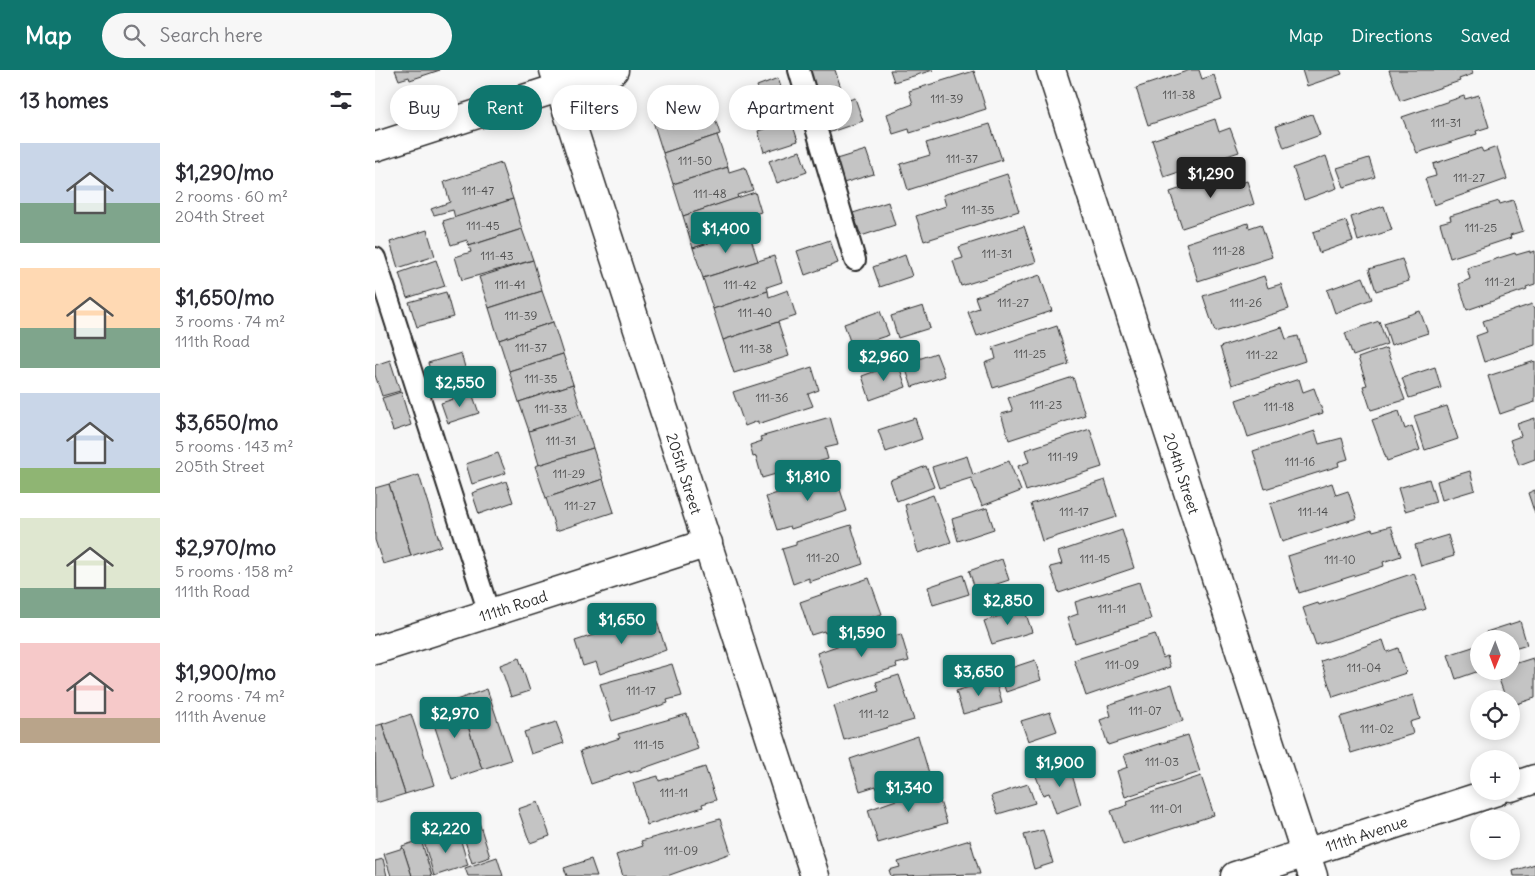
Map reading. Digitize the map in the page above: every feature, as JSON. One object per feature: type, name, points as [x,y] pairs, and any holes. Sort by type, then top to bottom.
[{"type":"street","points":[[375,148],[557,79],[614,70]]},
{"type":"street","name":"204th Street","points":[[1051,70],[1309,865]]},
{"type":"street","name":"205th Street","points":[[557,79],[815,876]]},
{"type":"street","name":"111th Road","points":[[375,650],[708,543]]},
{"type":"street","points":[[1520,784],[1535,779]]},
{"type":"street","name":"111th Avenue","points":[[1235,876],[1309,865],[1474,800]]},
{"type":"lane","points":[[799,70],[855,260]]},
{"type":"lane","points":[[375,258],[489,613]]},
{"type":"building","points":[[395,70],[440,70],[410,80],[409,77],[399,80]]},
{"type":"building","points":[[808,70],[835,70],[840,85],[813,85]]},
{"type":"building","points":[[890,70],[933,70],[894,82]]},
{"type":"building","points":[[1190,70],[1199,70],[1202,79],[1214,75],[1222,100],[1148,125],[1136,88]]},
{"type":"building","points":[[1302,70],[1340,70],[1342,74],[1307,86]]},
{"type":"building","points":[[1389,70],[1472,70],[1473,74],[1459,79],[1460,81],[1400,101]]},
{"type":"building","points":[[974,71],[986,109],[910,133],[909,129],[893,134],[887,114],[913,104],[909,91]]},
{"type":"building","points":[[778,78],[780,85],[760,85]]},
{"type":"building","points":[[1479,95],[1489,127],[1476,131],[1477,134],[1417,153],[1402,117],[1464,96],[1465,99]]},
{"type":"building","points":[[855,98],[863,121],[852,125],[852,99]]},
{"type":"building","points":[[1312,114],[1320,135],[1284,148],[1276,126]]},
{"type":"building","points":[[1215,119],[1219,132],[1230,128],[1239,152],[1164,177],[1152,140]]},
{"type":"building","points":[[990,124],[1002,160],[908,190],[900,164],[930,155],[926,143]]},
{"type":"building","points":[[656,130],[719,130],[720,134],[663,153]]},
{"type":"building","points":[[794,130],[798,141],[764,152],[758,131]]},
{"type":"building","points":[[824,130],[837,130],[825,134]]},
{"type":"building","points":[[717,135],[728,167],[673,184],[663,153]]},
{"type":"building","points":[[1497,147],[1507,179],[1434,205],[1425,179],[1436,176],[1433,164],[1481,148],[1483,152]]},
{"type":"building","points":[[866,150],[874,174],[840,184],[833,160]]},
{"type":"building","points":[[800,151],[807,172],[777,183],[769,161]]},
{"type":"building","points":[[1326,156],[1337,188],[1304,200],[1293,168]]},
{"type":"building","points":[[1369,158],[1375,177],[1344,187],[1337,168]]},
{"type":"building","points":[[501,163],[513,199],[455,218],[453,210],[434,215],[431,209],[450,202],[444,182]]},
{"type":"building","points":[[728,167],[729,172],[745,167],[753,190],[737,195],[738,198],[683,216],[673,184]]},
{"type":"building","points":[[1232,171],[1237,184],[1247,181],[1254,204],[1182,228],[1170,192]]},
{"type":"building","points":[[1007,174],[1019,211],[924,241],[916,216],[946,206],[943,195]]},
{"type":"building","points":[[755,192],[761,212],[744,218],[748,230],[693,248],[683,216]]},
{"type":"building","points":[[513,199],[522,229],[469,246],[467,240],[451,245],[443,221]]},
{"type":"building","points":[[1513,200],[1523,231],[1510,235],[1511,238],[1450,258],[1440,223],[1451,220],[1450,216],[1499,201],[1500,204]]},
{"type":"building","points":[[888,202],[895,225],[861,236],[853,213]]},
{"type":"building","points":[[1384,206],[1392,230],[1358,241],[1351,217]]},
{"type":"building","points":[[1346,221],[1353,241],[1319,253],[1313,232]]},
{"type":"building","points":[[1248,223],[1249,228],[1261,224],[1272,257],[1198,281],[1186,243]]},
{"type":"building","points":[[1024,226],[1036,262],[961,286],[953,261],[963,258],[959,247]]},
{"type":"building","points":[[522,229],[533,260],[462,280],[455,257],[471,252],[469,246]]},
{"type":"building","points":[[427,230],[435,256],[398,268],[390,242]]},
{"type":"building","points":[[748,230],[758,261],[703,278],[693,248]]},
{"type":"building","points":[[830,240],[838,263],[805,275],[797,251]]},
{"type":"building","points":[[1530,251],[1530,253],[1535,251],[1535,284],[1526,287],[1527,289],[1467,310],[1459,284],[1470,279],[1467,268],[1515,253],[1516,255]]},
{"type":"building","points":[[905,255],[912,276],[880,287],[873,267]]},
{"type":"building","points":[[774,256],[782,282],[767,287],[768,291],[713,309],[703,278]]},
{"type":"building","points":[[1402,259],[1409,281],[1376,291],[1369,269]]},
{"type":"building","points":[[436,260],[445,286],[407,298],[399,273]]},
{"type":"building","points":[[533,260],[542,291],[489,308],[479,277]]},
{"type":"building","points":[[1040,275],[1052,311],[977,336],[968,312],[979,308],[975,297]]},
{"type":"building","points":[[1264,276],[1268,288],[1281,284],[1289,309],[1215,332],[1203,296]]},
{"type":"building","points":[[1363,277],[1372,299],[1335,313],[1327,290]]},
{"type":"building","points":[[788,290],[796,316],[723,340],[713,309],[768,291],[769,297]]},
{"type":"building","points":[[542,291],[553,322],[499,340],[489,308]]},
{"type":"building","points":[[446,292],[453,317],[417,327],[409,302]]},
{"type":"building","points":[[1532,304],[1533,308],[1535,307],[1535,345],[1484,362],[1476,336],[1487,332],[1483,321]]},
{"type":"building","points":[[923,306],[930,328],[898,338],[891,316]]},
{"type":"building","points":[[880,311],[889,335],[852,347],[844,324]]},
{"type":"building","points":[[1420,311],[1428,333],[1391,345],[1384,323]]},
{"type":"building","points":[[1379,321],[1387,344],[1353,356],[1345,333]]},
{"type":"building","points":[[553,322],[563,354],[509,371],[499,340]]},
{"type":"building","points":[[778,322],[789,356],[734,373],[723,340]]},
{"type":"building","points":[[1057,326],[1069,364],[993,388],[985,363],[996,359],[993,347]]},
{"type":"building","points":[[1282,327],[1286,339],[1298,336],[1305,361],[1232,385],[1220,347]]},
{"type":"building","points":[[1386,348],[1405,400],[1371,410],[1363,386],[1367,385],[1358,358]]},
{"type":"building","points":[[461,353],[468,378],[435,387],[428,363]]},
{"type":"building","points":[[936,353],[945,376],[912,387],[904,364]]},
{"type":"building","points":[[563,354],[573,384],[519,402],[509,371]]},
{"type":"building","points":[[390,360],[400,391],[382,396],[375,375],[375,365]]},
{"type":"building","points":[[1535,361],[1535,402],[1500,414],[1488,376]]},
{"type":"building","points":[[898,363],[906,387],[870,400],[862,376]]},
{"type":"building","points":[[812,367],[819,390],[808,394],[813,406],[758,424],[758,421],[745,426],[733,392]]},
{"type":"building","points":[[1435,367],[1441,388],[1409,398],[1402,378]]},
{"type":"building","points":[[1073,377],[1085,415],[1009,440],[1001,414],[1013,411],[1008,398]]},
{"type":"building","points":[[1299,379],[1303,392],[1314,388],[1323,413],[1248,437],[1236,400]]},
{"type":"building","points":[[573,384],[582,414],[529,431],[519,402]]},
{"type":"building","points":[[401,392],[411,425],[393,431],[382,398]]},
{"type":"building","points":[[472,393],[479,413],[448,423],[441,403]]},
{"type":"building","points":[[1447,406],[1458,439],[1425,450],[1414,416]]},
{"type":"building","points":[[1399,411],[1405,429],[1412,426],[1420,450],[1387,461],[1372,420]]},
{"type":"building","points":[[582,414],[593,448],[539,465],[529,431]]},
{"type":"building","points":[[830,417],[838,445],[825,448],[828,459],[762,478],[756,456],[753,457],[750,445],[762,441],[760,437]]},
{"type":"building","points":[[915,418],[922,439],[886,452],[878,430]]},
{"type":"building","points":[[1535,418],[1535,459],[1519,465],[1510,440],[1521,436],[1517,424]]},
{"type":"building","points":[[1090,429],[1102,467],[1026,491],[1018,466],[1029,462],[1025,450]]},
{"type":"building","points":[[1315,431],[1319,444],[1342,438],[1348,459],[1338,462],[1339,466],[1265,489],[1253,451]]},
{"type":"building","points":[[593,448],[603,479],[546,498],[535,466]]},
{"type":"building","points":[[498,453],[506,473],[472,484],[466,464]]},
{"type":"building","points":[[967,456],[973,475],[1009,461],[1021,491],[982,506],[971,478],[939,488],[932,467]]},
{"type":"building","points":[[926,466],[934,487],[897,501],[890,480]]},
{"type":"building","points":[[833,468],[847,511],[791,529],[790,526],[777,530],[766,497],[811,481],[809,476]]},
{"type":"building","points":[[1470,471],[1475,490],[1442,500],[1437,481]]},
{"type":"building","points":[[419,475],[441,546],[411,556],[389,484]]},
{"type":"building","points":[[603,479],[614,512],[556,531],[546,498]]},
{"type":"building","points":[[1429,479],[1436,502],[1405,511],[1398,488]]},
{"type":"building","points":[[1105,480],[1117,517],[1042,541],[1031,504]]},
{"type":"building","points":[[506,481],[513,502],[479,514],[472,493]]},
{"type":"building","points":[[1332,483],[1336,495],[1348,491],[1357,518],[1282,542],[1270,504]]},
{"type":"building","points":[[389,484],[411,556],[383,564],[375,540],[375,488]]},
{"type":"building","points":[[1535,490],[1535,514],[1528,493]]},
{"type":"building","points":[[933,495],[951,542],[918,553],[905,505]]},
{"type":"building","points":[[987,508],[994,529],[958,541],[952,519]]},
{"type":"building","points":[[851,525],[863,564],[809,582],[809,578],[793,584],[782,549],[796,545],[796,542]]},
{"type":"building","points":[[1391,526],[1401,556],[1383,562],[1384,566],[1299,593],[1288,556],[1372,529],[1373,531]]},
{"type":"building","points":[[1122,530],[1134,568],[1059,593],[1050,567],[1062,564],[1058,552]]},
{"type":"building","points":[[1448,535],[1454,556],[1421,566],[1415,545]]},
{"type":"building","points":[[1002,559],[1009,580],[976,591],[969,571]]},
{"type":"building","points":[[1414,573],[1426,609],[1316,645],[1303,608],[1318,603],[1319,605]]},
{"type":"building","points":[[963,575],[969,594],[933,605],[928,587]]},
{"type":"building","points":[[869,578],[882,614],[825,633],[824,631],[811,635],[800,602]]},
{"type":"building","points":[[1139,582],[1151,619],[1075,643],[1067,618],[1078,614],[1075,602]]},
{"type":"building","points":[[1024,608],[1032,632],[992,644],[984,621]]},
{"type":"building","points":[[655,615],[666,650],[600,674],[596,662],[583,666],[575,641]]},
{"type":"building","points":[[1520,621],[1527,645],[1520,647],[1520,630],[1492,630]]},
{"type":"building","points":[[885,629],[887,638],[901,634],[909,661],[896,664],[897,667],[828,688],[817,653]]},
{"type":"building","points":[[1155,634],[1163,658],[1167,656],[1170,667],[1086,696],[1074,660]]},
{"type":"building","points":[[1383,640],[1387,652],[1398,648],[1406,673],[1333,697],[1321,661]]},
{"type":"building","points":[[1470,648],[1470,674],[1456,679],[1448,655]]},
{"type":"building","points":[[519,658],[530,691],[511,697],[500,665]]},
{"type":"building","points":[[1533,658],[1535,665],[1535,698],[1520,703],[1520,690],[1503,690],[1499,680],[1520,680],[1520,662]]},
{"type":"building","points":[[1035,660],[1041,680],[1006,692],[1000,674],[1002,671]]},
{"type":"building","points":[[672,664],[682,696],[667,700],[668,703],[612,721],[600,684]]},
{"type":"building","points":[[899,675],[914,720],[844,740],[834,706],[879,691],[876,682]]},
{"type":"building","points":[[995,679],[1002,703],[963,714],[956,691]]},
{"type":"building","points":[[1172,684],[1183,721],[1108,745],[1100,720],[1111,716],[1108,705]]},
{"type":"building","points":[[487,689],[511,760],[482,769],[459,699]]},
{"type":"building","points":[[1413,695],[1420,719],[1410,722],[1413,734],[1351,753],[1340,717]]},
{"type":"building","points":[[459,699],[482,769],[452,779],[429,709]]},
{"type":"building","points":[[1050,712],[1057,731],[1028,741],[1021,721]]},
{"type":"building","points":[[411,714],[434,785],[405,794],[382,724]]},
{"type":"building","points":[[687,714],[698,749],[630,773],[630,771],[591,784],[580,751],[620,738],[618,734]]},
{"type":"building","points":[[556,722],[564,743],[531,754],[524,732]]},
{"type":"building","points":[[382,724],[405,794],[376,803],[375,726]]},
{"type":"building","points":[[1188,735],[1200,772],[1125,797],[1117,771],[1128,767],[1124,755]]},
{"type":"building","points":[[918,736],[929,773],[877,789],[876,786],[860,791],[850,759]]},
{"type":"building","points":[[1069,765],[1081,804],[1056,813],[1049,793],[1043,795],[1036,776]]},
{"type":"building","points":[[705,767],[716,800],[702,804],[703,807],[647,825],[633,783],[658,776],[659,781]]},
{"type":"building","points":[[1201,776],[1214,815],[1123,845],[1111,811],[1128,805],[1127,801]]},
{"type":"building","points":[[933,779],[947,823],[878,843],[868,810],[913,794],[911,786]]},
{"type":"building","points":[[1028,784],[1035,803],[998,814],[991,796]]},
{"type":"building","points":[[538,802],[550,836],[530,843],[518,809]]},
{"type":"building","points":[[478,819],[490,857],[472,863],[460,825]]},
{"type":"building","points":[[720,819],[731,853],[667,876],[623,876],[616,855],[643,846],[641,841]]},
{"type":"building","points":[[1043,830],[1053,863],[1034,869],[1024,835]]},
{"type":"building","points":[[458,831],[468,865],[434,876],[424,842]]},
{"type":"building","points":[[421,840],[432,876],[412,876],[402,846]]},
{"type":"building","points":[[970,840],[980,874],[891,876],[889,870],[900,867],[898,862]]},
{"type":"building","points":[[403,848],[412,876],[391,876],[384,854]]},
{"type":"building","points":[[497,857],[503,876],[468,876],[465,868]]},
{"type":"building","points":[[383,859],[387,876],[375,876],[375,861]]},
{"type":"building","points":[[591,859],[597,876],[567,876],[564,868]]},
{"type":"building","points":[[1535,864],[1535,876],[1514,876],[1513,871]]}]
